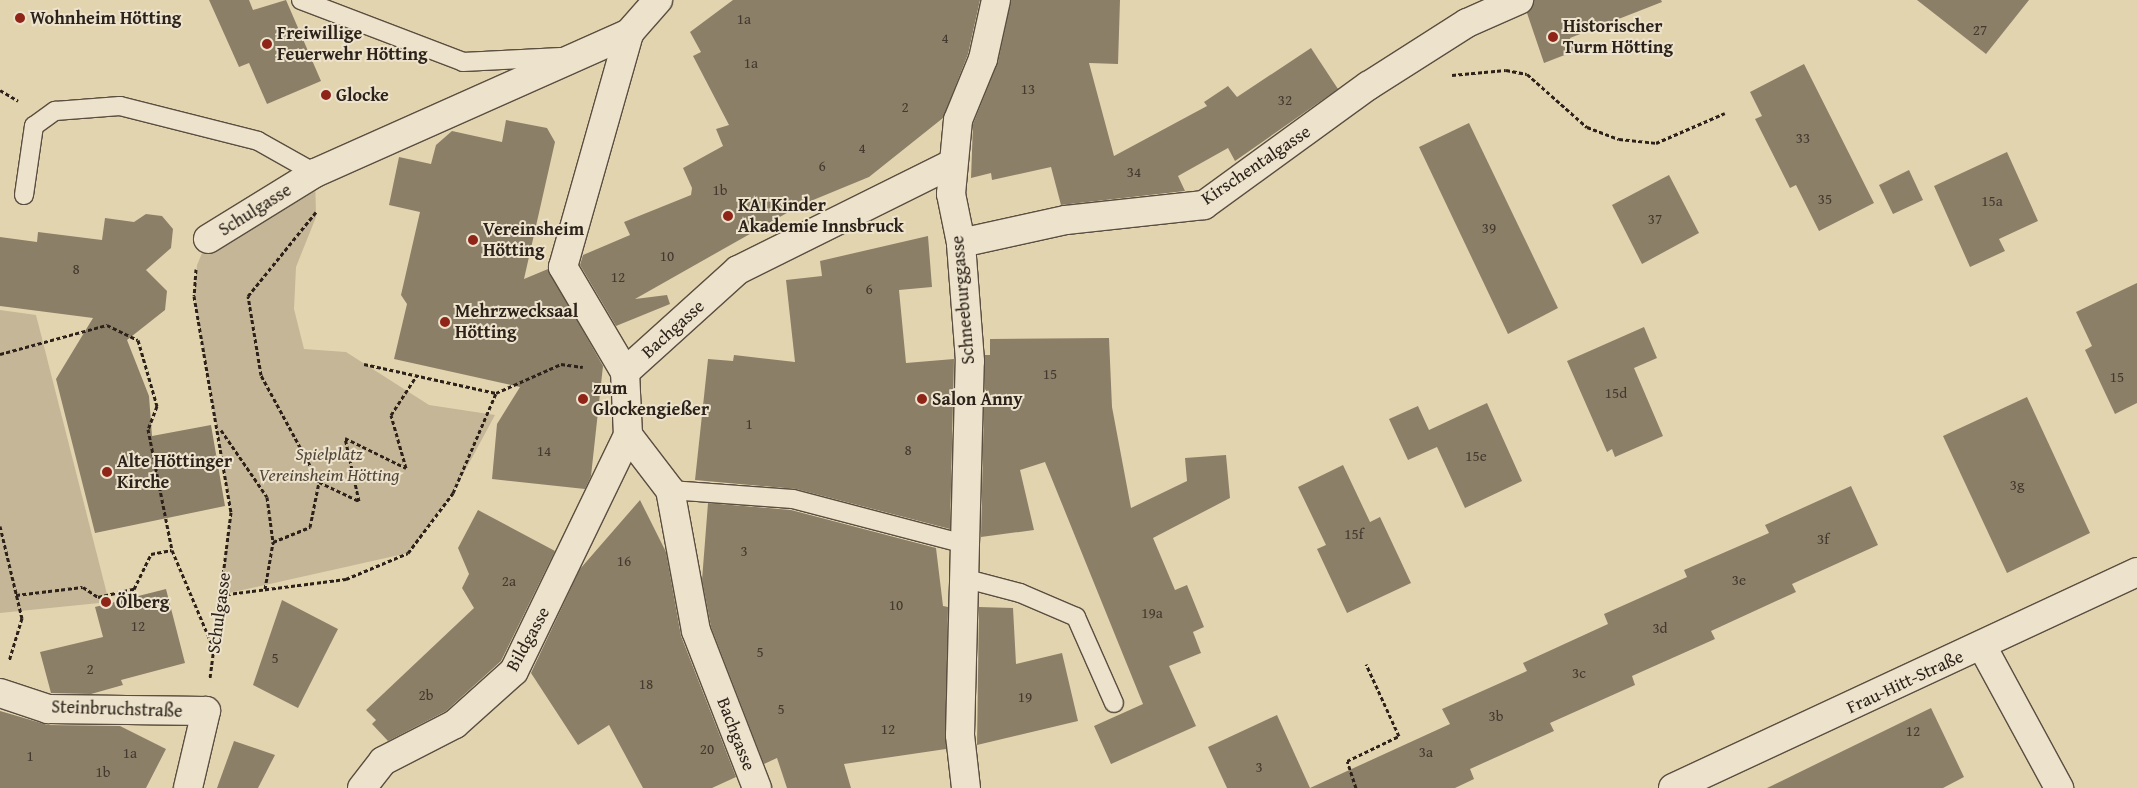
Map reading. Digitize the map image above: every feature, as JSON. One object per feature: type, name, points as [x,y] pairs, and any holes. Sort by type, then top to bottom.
[{"type":"street","name":"Schulgasse","points":[[208,239],[315,173],[582,56],[629,33],[658,0]]},
{"type":"street","name":"Schneeburggasse","points":[[966,788],[960,735],[970,361],[961,243],[951,194],[952,164],[958,120],[983,59],[996,0]]},
{"type":"street","name":"Kirschentalgasse","points":[[961,243],[1066,220],[1204,205],[1368,86],[1467,23],[1519,0]]},
{"type":"street","name":"Schulgasse","points":[[626,372],[562,267],[629,33]]},
{"type":"street","name":"Bachgasse","points":[[757,788],[696,631],[670,490],[628,435],[626,372],[738,270],[952,164]]},
{"type":"street","name":"Bildgasse","points":[[362,788],[384,761],[455,724],[514,671],[628,435]]},
{"type":"street","name":"Frau-Hitt-Straße","points":[[1673,788],[1982,646],[2137,572]]},
{"type":"street","points":[[1982,646],[2060,788]]},
{"type":"street","name":"Steinbruchstraße","points":[[0,693],[48,709],[206,711]]},
{"type":"street","points":[[188,788],[206,711]]},
{"type":"lane","points":[[301,0],[463,62],[582,56]]},
{"type":"lane","points":[[24,195],[34,126],[55,111],[101,107],[120,106],[258,142],[315,173]]},
{"type":"lane","points":[[670,490],[793,499],[964,544]]},
{"type":"lane","points":[[963,578],[1020,593],[1076,617],[1114,703]]},
{"type":"path","points":[[1440,77],[1506,70],[1527,74],[1587,128],[1619,140],[1656,143],[1725,113]]},
{"type":"path","points":[[315,173],[316,217],[248,296],[261,375],[319,482],[359,501],[345,438],[406,468],[391,415],[417,375]]},
{"type":"path","name":"Schulgasse","points":[[206,711],[230,512],[219,428],[194,296],[197,265],[208,239]]},
{"type":"path","points":[[0,354],[107,325],[138,340],[157,406],[148,428],[172,550],[214,648]]},
{"type":"path","points":[[364,364],[496,393],[561,364],[626,372]]},
{"type":"path","points":[[220,596],[346,579],[408,553],[452,493],[496,393]]},
{"type":"path","points":[[219,428],[267,497],[273,542],[265,589]]},
{"type":"path","points":[[273,542],[310,527],[319,482]]},
{"type":"path","points":[[0,526],[22,618],[8,664]]},
{"type":"path","points":[[16,595],[83,587],[98,597],[134,589],[152,554],[172,550]]},
{"type":"path","points":[[1356,788],[1347,760],[1399,736],[1366,664]]},
{"type":"green space","name":"Spielplatz Vereinsheim Hötting","points":[[315,173],[316,217],[296,267],[294,309],[304,349],[346,352],[429,405],[495,415],[453,493],[408,553],[220,595],[231,512],[194,296],[197,265],[208,239]]},
{"type":"green space","points":[[0,310],[36,315],[109,602],[0,613]]},
{"type":"building","name":"Freiwillige Feuerwehr Hötting","points":[[209,0],[249,0],[253,10],[286,0],[321,81],[267,104],[249,63],[239,67]]},
{"type":"building","points":[[733,0],[980,0],[968,54],[943,118],[869,177],[801,205],[635,299],[667,295],[670,304],[616,326],[580,265],[583,255],[630,235],[624,222],[691,195],[692,188],[683,168],[723,146],[716,129],[729,125],[693,56],[701,52],[690,32]]},
{"type":"building","points":[[1011,0],[1120,0],[1118,64],[1089,63],[1114,156],[1207,106],[1204,102],[1228,86],[1237,97],[1311,48],[1338,89],[1235,161],[1228,148],[1178,176],[1185,191],[1061,205],[1051,167],[992,180],[991,173],[971,178],[973,124],[998,62]]},
{"type":"building","points":[[1534,0],[1661,0],[1662,2],[1570,38],[1575,51],[1544,63],[1527,13]]},
{"type":"building","points":[[1917,0],[2029,0],[1986,54]]},
{"type":"building","points":[[1804,64],[1874,203],[1819,231],[1796,185],[1790,188],[1755,119],[1762,116],[1750,92]]},
{"type":"building","name":"Vereinsheim Hötting","points":[[506,120],[547,128],[555,142],[524,279],[548,269],[603,366],[591,476],[585,489],[492,479],[497,424],[520,387],[394,359],[407,304],[401,295],[420,212],[389,205],[399,157],[431,164],[436,145],[452,131],[502,142]]},
{"type":"building","points":[[1469,123],[1558,308],[1508,334],[1419,147]]},
{"type":"building","points":[[2007,152],[2038,221],[1999,239],[2005,251],[1970,267],[1934,186]]},
{"type":"building","points":[[1909,170],[1923,200],[1893,214],[1879,185]]},
{"type":"building","points":[[1669,175],[1699,233],[1642,264],[1612,205]]},
{"type":"building","points":[[146,214],[162,216],[173,229],[171,248],[146,270],[167,291],[165,310],[127,340],[149,396],[152,436],[211,425],[225,506],[95,533],[56,379],[93,318],[0,306],[0,237],[37,242],[38,232],[102,240],[105,218],[134,222]]},
{"type":"building","points":[[928,236],[932,287],[899,290],[906,363],[954,359],[950,529],[796,489],[695,480],[708,359],[733,361],[734,355],[795,362],[786,280],[822,276],[820,261]]},
{"type":"building","points":[[2137,283],[2137,403],[2115,414],[2085,350],[2092,346],[2076,312]]},
{"type":"building","points":[[1644,327],[1657,358],[1634,368],[1663,436],[1615,457],[1612,449],[1607,452],[1567,361]]},
{"type":"building","points":[[1109,338],[1112,407],[1131,508],[1187,481],[1185,458],[1226,455],[1230,498],[1153,538],[1175,590],[1187,585],[1204,627],[1193,632],[1201,653],[1169,666],[1196,726],[1111,764],[1094,726],[1143,704],[1045,462],[1020,470],[1034,530],[981,537],[985,355],[990,355],[990,339]]},
{"type":"building","points":[[2027,397],[2090,533],[2007,573],[1943,436]]},
{"type":"building","points":[[1487,403],[1522,481],[1465,508],[1437,447],[1408,460],[1389,419],[1418,406],[1429,430]]},
{"type":"building","points":[[1343,465],[1370,522],[1380,517],[1411,583],[1347,613],[1317,549],[1326,545],[1298,487]]},
{"type":"building","points":[[1851,486],[1878,545],[1792,584],[1796,592],[1711,631],[1715,639],[1632,676],[1635,685],[1550,723],[1554,731],[1470,769],[1474,779],[1455,788],[1310,788],[1450,724],[1442,709],[1527,671],[1523,663],[1608,624],[1604,614],[1687,577],[1684,570],[1769,533],[1765,525]]},
{"type":"building","points":[[640,500],[666,552],[681,636],[736,777],[712,788],[643,788],[609,725],[578,745],[531,673],[580,569]]},
{"type":"building","points":[[708,503],[791,510],[936,548],[943,606],[948,607],[946,749],[844,764],[851,788],[787,788],[777,758],[764,764],[711,627],[702,580]]},
{"type":"building","points":[[478,510],[555,551],[501,661],[446,711],[388,741],[372,724],[376,720],[366,710],[474,608],[462,588],[469,574],[458,548]]},
{"type":"building","points":[[166,589],[185,663],[121,680],[123,685],[91,694],[51,693],[40,652],[103,637],[95,607]]},
{"type":"building","points":[[282,600],[338,629],[298,708],[253,685]]},
{"type":"building","points":[[979,607],[1013,608],[1016,664],[1062,653],[1078,721],[977,745]]},
{"type":"building","points":[[1931,708],[1964,777],[1943,788],[1767,788]]},
{"type":"building","points":[[0,711],[48,725],[120,726],[166,749],[146,788],[0,788]]},
{"type":"building","points":[[1277,715],[1310,788],[1227,788],[1208,747]]},
{"type":"building","points":[[234,741],[275,755],[258,788],[217,788]]},
{"type":"place","name":"Wohnheim Hötting","points":[[20,18]]},
{"type":"place","name":"Historischer Turm Hötting","points":[[1553,37]]},
{"type":"place","name":"Freiwillige Feuerwehr Hötting","points":[[267,44]]},
{"type":"place","name":"Glocke","points":[[326,95]]},
{"type":"place","name":"KAI Kinder Akademie Innsbruck","points":[[728,216]]},
{"type":"place","name":"Vereinsheim Hötting","points":[[473,240]]},
{"type":"place","name":"Mehrzwecksaal Hötting","points":[[445,322]]},
{"type":"place","name":"zum Glockengießer","points":[[583,399]]},
{"type":"place","name":"Salon Anny","points":[[922,399]]},
{"type":"place","name":"Alte Höttinger Kirche","points":[[107,472]]},
{"type":"place","name":"Ölberg","points":[[106,602]]}]
